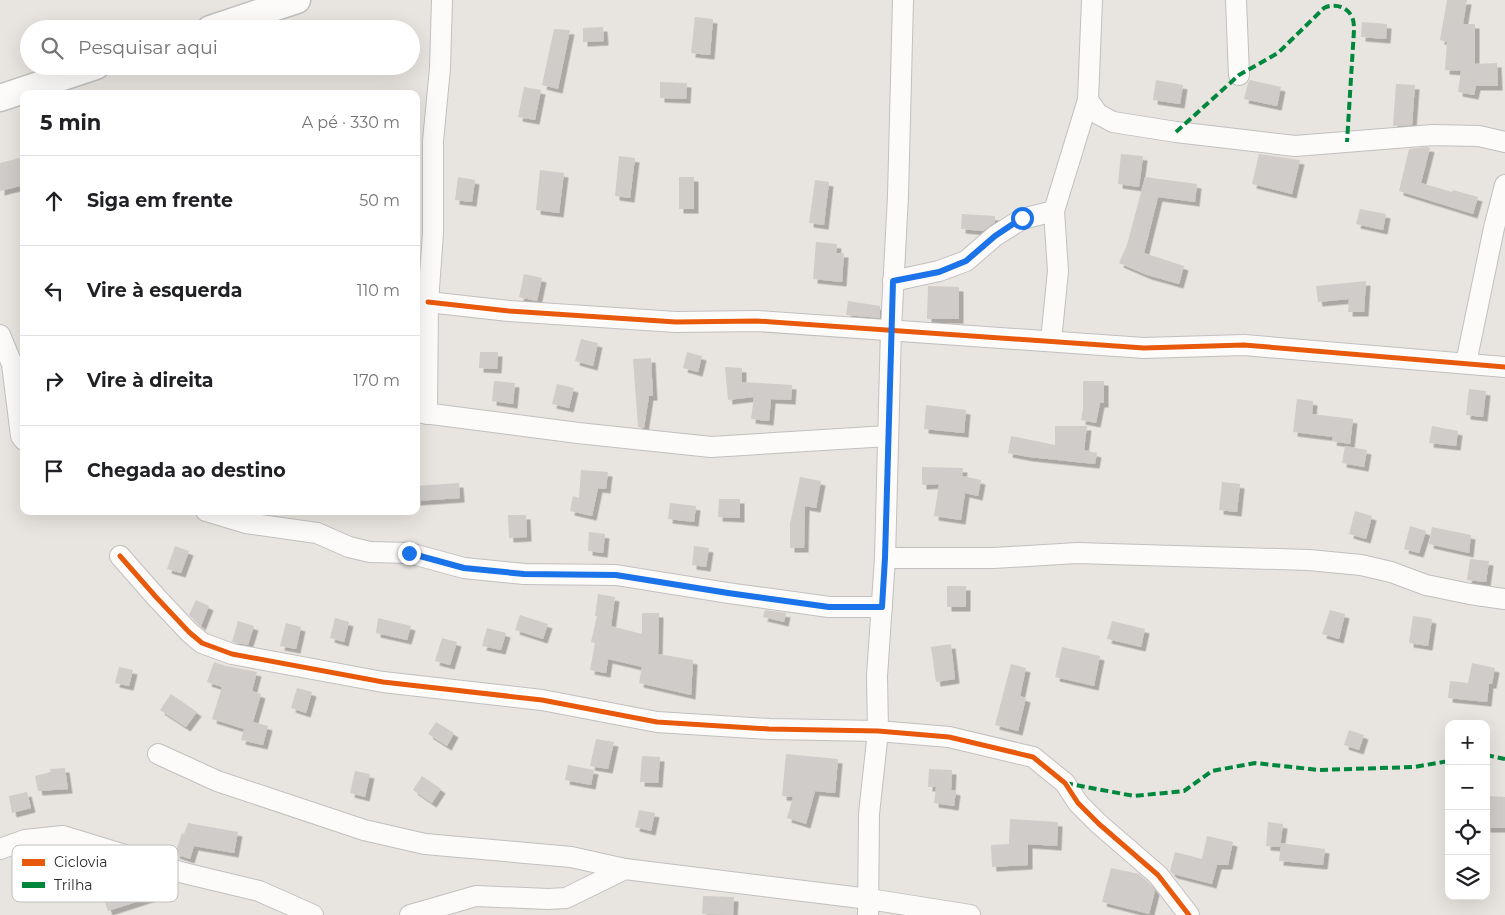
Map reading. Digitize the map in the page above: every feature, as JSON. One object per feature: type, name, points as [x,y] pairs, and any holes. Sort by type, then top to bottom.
[{"type":"street","points":[[237,20],[297,0]]},
{"type":"street","points":[[442,0],[440,68],[434,141],[433,233],[422,413],[578,433],[711,447],[888,436]]},
{"type":"street","points":[[868,907],[869,814],[878,731],[877,676],[885,558],[903,0]]},
{"type":"street","points":[[1051,341],[1058,271],[1054,211],[1088,100],[1092,0]]},
{"type":"street","points":[[1236,0],[1239,75]]},
{"type":"street","points":[[24,90],[69,75]]},
{"type":"street","points":[[0,98],[20,91]]},
{"type":"street","points":[[1088,100],[1098,114],[1113,122],[1176,132],[1295,146],[1432,135],[1479,136],[1505,142]]},
{"type":"street","points":[[1466,363],[1494,228],[1505,185]]},
{"type":"street","points":[[893,281],[939,272],[966,261],[995,236],[1022,218],[1054,211]]},
{"type":"street","points":[[428,302],[509,311],[676,322],[757,321],[1144,348],[1244,345],[1505,367]]},
{"type":"street","points":[[0,335],[18,362],[20,411]]},
{"type":"street","points":[[218,515],[246,524],[317,533],[349,547],[370,552],[409,553],[464,568],[524,574],[616,575],[819,606],[882,607]]},
{"type":"street","points":[[885,558],[994,558],[1077,553],[1309,560],[1361,565],[1391,572],[1426,585],[1505,599]]},
{"type":"street","points":[[120,556],[189,632],[202,643],[232,654],[383,682],[542,700],[657,722],[769,729],[878,731],[949,737],[1033,756],[1065,783],[1078,804],[1098,824],[1158,875],[1188,915]]},
{"type":"street","points":[[158,754],[218,781],[364,830],[425,844],[571,857],[625,869],[868,907],[970,915]]},
{"type":"street","points":[[0,849],[25,840],[62,836],[92,845]]},
{"type":"street","points":[[410,915],[476,896],[566,898],[625,869]]},
{"type":"street","points":[[178,871],[259,891],[313,915]]},
{"type":"building","points":[[1447,0],[1467,0],[1463,24],[1475,24],[1475,64],[1497,63],[1498,86],[1476,86],[1474,95],[1458,92],[1461,71],[1445,70],[1447,42],[1440,40]]},
{"type":"building","points":[[695,17],[713,19],[710,55],[691,53]]},
{"type":"building","points":[[1362,22],[1387,24],[1386,39],[1361,37]]},
{"type":"building","points":[[603,27],[604,41],[583,42],[583,28]]},
{"type":"building","points":[[554,29],[570,30],[558,89],[542,85]]},
{"type":"building","points":[[1156,80],[1183,85],[1180,104],[1153,100]]},
{"type":"building","points":[[1250,80],[1281,87],[1277,106],[1244,99]]},
{"type":"building","points":[[660,82],[687,83],[686,99],[660,98]]},
{"type":"building","points":[[1396,84],[1415,85],[1412,125],[1393,126]]},
{"type":"building","points":[[524,87],[541,90],[535,120],[518,117]]},
{"type":"building","points":[[1430,148],[1421,183],[1478,197],[1473,214],[1399,191],[1409,149]]},
{"type":"building","points":[[1121,154],[1143,156],[1139,187],[1118,184]]},
{"type":"building","points":[[1259,154],[1300,160],[1292,194],[1252,184]]},
{"type":"building","points":[[619,156],[635,158],[630,198],[615,196]]},
{"type":"building","points":[[20,158],[20,186],[0,191],[0,163]]},
{"type":"building","points":[[540,170],[564,173],[559,213],[536,210]]},
{"type":"building","points":[[458,177],[475,180],[472,202],[455,200]]},
{"type":"building","points":[[679,177],[694,177],[694,209],[679,209]]},
{"type":"building","points":[[1145,177],[1197,184],[1195,202],[1158,197],[1144,253],[1184,266],[1179,284],[1147,275],[1119,263],[1127,245]]},
{"type":"building","points":[[815,180],[829,182],[824,225],[809,223]]},
{"type":"building","points":[[1360,209],[1386,214],[1383,230],[1356,224]]},
{"type":"building","points":[[962,214],[995,216],[995,222],[983,231],[961,229]]},
{"type":"building","points":[[816,242],[837,244],[836,253],[844,253],[842,282],[813,279]]},
{"type":"building","points":[[524,274],[542,278],[537,301],[519,297]]},
{"type":"building","points":[[1366,281],[1364,312],[1348,312],[1349,299],[1318,302],[1316,286]]},
{"type":"building","points":[[928,286],[959,287],[959,319],[927,319]]},
{"type":"building","points":[[848,301],[880,306],[880,318],[846,315]]},
{"type":"building","points":[[581,339],[598,343],[593,366],[575,361]]},
{"type":"building","points":[[480,352],[498,352],[497,369],[479,368]]},
{"type":"building","points":[[687,352],[702,356],[698,372],[683,368]]},
{"type":"building","points":[[651,358],[653,396],[649,396],[644,428],[638,427],[633,359]]},
{"type":"building","points":[[725,367],[742,368],[742,382],[792,385],[791,400],[771,399],[769,421],[751,419],[754,397],[728,400]]},
{"type":"building","points":[[494,381],[515,383],[513,404],[492,401]]},
{"type":"building","points":[[1083,381],[1104,381],[1104,403],[1100,403],[1096,423],[1081,420]]},
{"type":"building","points":[[557,384],[574,388],[569,408],[552,404]]},
{"type":"building","points":[[1469,389],[1486,391],[1483,417],[1466,415]]},
{"type":"building","points":[[1297,399],[1313,401],[1312,414],[1353,419],[1350,444],[1332,441],[1333,437],[1293,432]]},
{"type":"building","points":[[926,405],[966,410],[964,433],[924,429]]},
{"type":"building","points":[[1055,426],[1087,426],[1084,450],[1097,453],[1095,464],[1008,453],[1011,436],[1055,445]]},
{"type":"building","points":[[1432,426],[1458,431],[1456,446],[1429,443]]},
{"type":"building","points":[[1345,446],[1367,450],[1364,467],[1342,463]]},
{"type":"building","points":[[922,467],[963,468],[962,476],[981,480],[978,496],[965,493],[961,520],[934,516],[939,484],[922,485]]},
{"type":"building","points":[[581,470],[608,472],[606,489],[598,488],[592,516],[570,511],[573,496],[579,498]]},
{"type":"building","points":[[800,477],[821,481],[816,508],[805,506],[804,548],[790,548],[790,524]]},
{"type":"building","points":[[1222,482],[1240,484],[1237,512],[1219,510]]},
{"type":"building","points":[[459,483],[460,498],[420,501],[420,486]]},
{"type":"building","points":[[719,499],[740,499],[740,518],[718,517]]},
{"type":"building","points":[[670,503],[696,506],[694,522],[668,519]]},
{"type":"building","points":[[1355,511],[1372,516],[1366,539],[1349,534]]},
{"type":"building","points":[[508,515],[526,515],[527,537],[509,538]]},
{"type":"building","points":[[1410,526],[1426,531],[1419,553],[1404,549]]},
{"type":"building","points":[[1432,527],[1471,535],[1469,553],[1429,544]]},
{"type":"building","points":[[589,532],[605,534],[603,553],[588,551]]},
{"type":"building","points":[[175,546],[189,551],[181,573],[167,569]]},
{"type":"building","points":[[694,546],[709,548],[706,567],[692,565]]},
{"type":"building","points":[[1470,559],[1489,561],[1486,582],[1467,580]]},
{"type":"building","points":[[947,586],[966,586],[966,607],[947,607]]},
{"type":"building","points":[[598,594],[615,597],[611,626],[642,634],[642,613],[659,613],[658,654],[693,660],[691,695],[639,683],[642,667],[608,659],[606,673],[590,670],[595,643],[591,642],[597,616],[595,616]]},
{"type":"building","points":[[196,600],[209,606],[201,626],[189,615]]},
{"type":"building","points":[[765,610],[786,613],[784,622],[763,617]]},
{"type":"building","points":[[1330,610],[1345,614],[1339,639],[1322,634]]},
{"type":"building","points":[[520,615],[548,624],[543,639],[515,630]]},
{"type":"building","points":[[1413,616],[1432,619],[1428,646],[1409,643]]},
{"type":"building","points":[[335,618],[349,622],[344,642],[330,638]]},
{"type":"building","points":[[378,618],[411,626],[407,640],[376,633]]},
{"type":"building","points":[[238,621],[254,626],[248,645],[232,642]]},
{"type":"building","points":[[1112,621],[1145,629],[1141,647],[1107,639]]},
{"type":"building","points":[[286,623],[301,627],[296,649],[280,646]]},
{"type":"building","points":[[487,628],[506,633],[501,650],[482,646]]},
{"type":"building","points":[[442,638],[457,642],[450,665],[435,661]]},
{"type":"building","points":[[951,644],[955,679],[936,682],[931,647]]},
{"type":"building","points":[[1062,647],[1100,656],[1094,686],[1055,677]]},
{"type":"building","points":[[214,662],[257,672],[252,691],[261,694],[253,722],[268,726],[263,745],[241,740],[244,729],[212,719],[222,687],[207,682]]},
{"type":"building","points":[[1472,663],[1495,668],[1492,684],[1489,684],[1487,702],[1448,698],[1450,681],[1468,683]]},
{"type":"building","points":[[1011,664],[1026,668],[1020,696],[1026,698],[1018,731],[995,725]]},
{"type":"building","points":[[119,667],[133,670],[129,686],[115,683]]},
{"type":"building","points":[[297,688],[312,692],[306,713],[291,708]]},
{"type":"building","points":[[171,694],[197,712],[186,727],[160,710]]},
{"type":"building","points":[[436,722],[454,733],[447,746],[428,734]]},
{"type":"building","points":[[1349,730],[1364,735],[1359,750],[1344,745]]},
{"type":"building","points":[[596,739],[614,742],[608,769],[590,766]]},
{"type":"building","points":[[786,754],[838,759],[835,793],[815,791],[806,824],[787,818],[793,797],[782,796]]},
{"type":"building","points":[[642,756],[660,757],[658,783],[640,782]]},
{"type":"building","points":[[568,765],[594,770],[591,785],[565,780]]},
{"type":"building","points":[[65,768],[68,789],[38,791],[35,776],[51,772],[50,769]]},
{"type":"building","points":[[929,769],[952,770],[951,790],[956,791],[954,806],[934,803],[936,787],[928,787]]},
{"type":"building","points":[[355,771],[370,774],[365,797],[350,793]]},
{"type":"building","points":[[422,776],[441,789],[432,803],[413,790]]},
{"type":"building","points":[[27,792],[31,808],[12,813],[9,796]]},
{"type":"building","points":[[1490,796],[1505,797],[1505,828],[1490,828]]},
{"type":"building","points":[[639,810],[655,813],[651,831],[635,827]]},
{"type":"building","points":[[1010,819],[1058,822],[1057,846],[1028,844],[1028,865],[992,867],[991,845],[1009,844]]},
{"type":"building","points":[[1268,822],[1283,824],[1280,847],[1266,846]]},
{"type":"building","points":[[188,823],[238,832],[234,853],[194,846],[190,859],[178,855],[178,845],[182,833],[184,834]]},
{"type":"building","points":[[1207,836],[1233,842],[1228,865],[1217,865],[1212,884],[1173,874],[1170,871],[1175,852],[1202,859]]},
{"type":"building","points":[[1281,843],[1325,849],[1323,865],[1279,861]]},
{"type":"building","points":[[1111,868],[1139,874],[1149,883],[1155,891],[1149,914],[1102,902]]},
{"type":"building","points":[[703,896],[734,897],[733,915],[702,914]]},
{"type":"building","points":[[105,902],[136,902],[108,911]]},
{"type":"marked path","points":[[1176,132],[1239,75],[1278,53],[1324,8],[1340,6],[1350,13],[1354,25],[1347,142]]},
{"type":"marked path","points":[[1490,756],[1505,759]]},
{"type":"marked path","points":[[1065,783],[1134,796],[1184,791],[1212,771],[1255,763],[1319,770],[1414,767],[1445,762]]},
{"type":"cycle path","points":[[428,302],[509,311],[676,322],[757,321],[1144,348],[1244,345],[1505,367]]},
{"type":"cycle path","points":[[120,556],[189,632],[202,643],[232,654],[383,682],[542,700],[657,722],[769,729],[878,731],[949,737],[1033,757],[1065,783],[1078,803],[1099,824],[1158,875],[1189,915]]},
{"type":"route","points":[[409,553],[464,568],[524,574],[616,575],[829,607],[882,607],[893,281],[939,272],[966,261],[995,236],[1022,218]]}]
